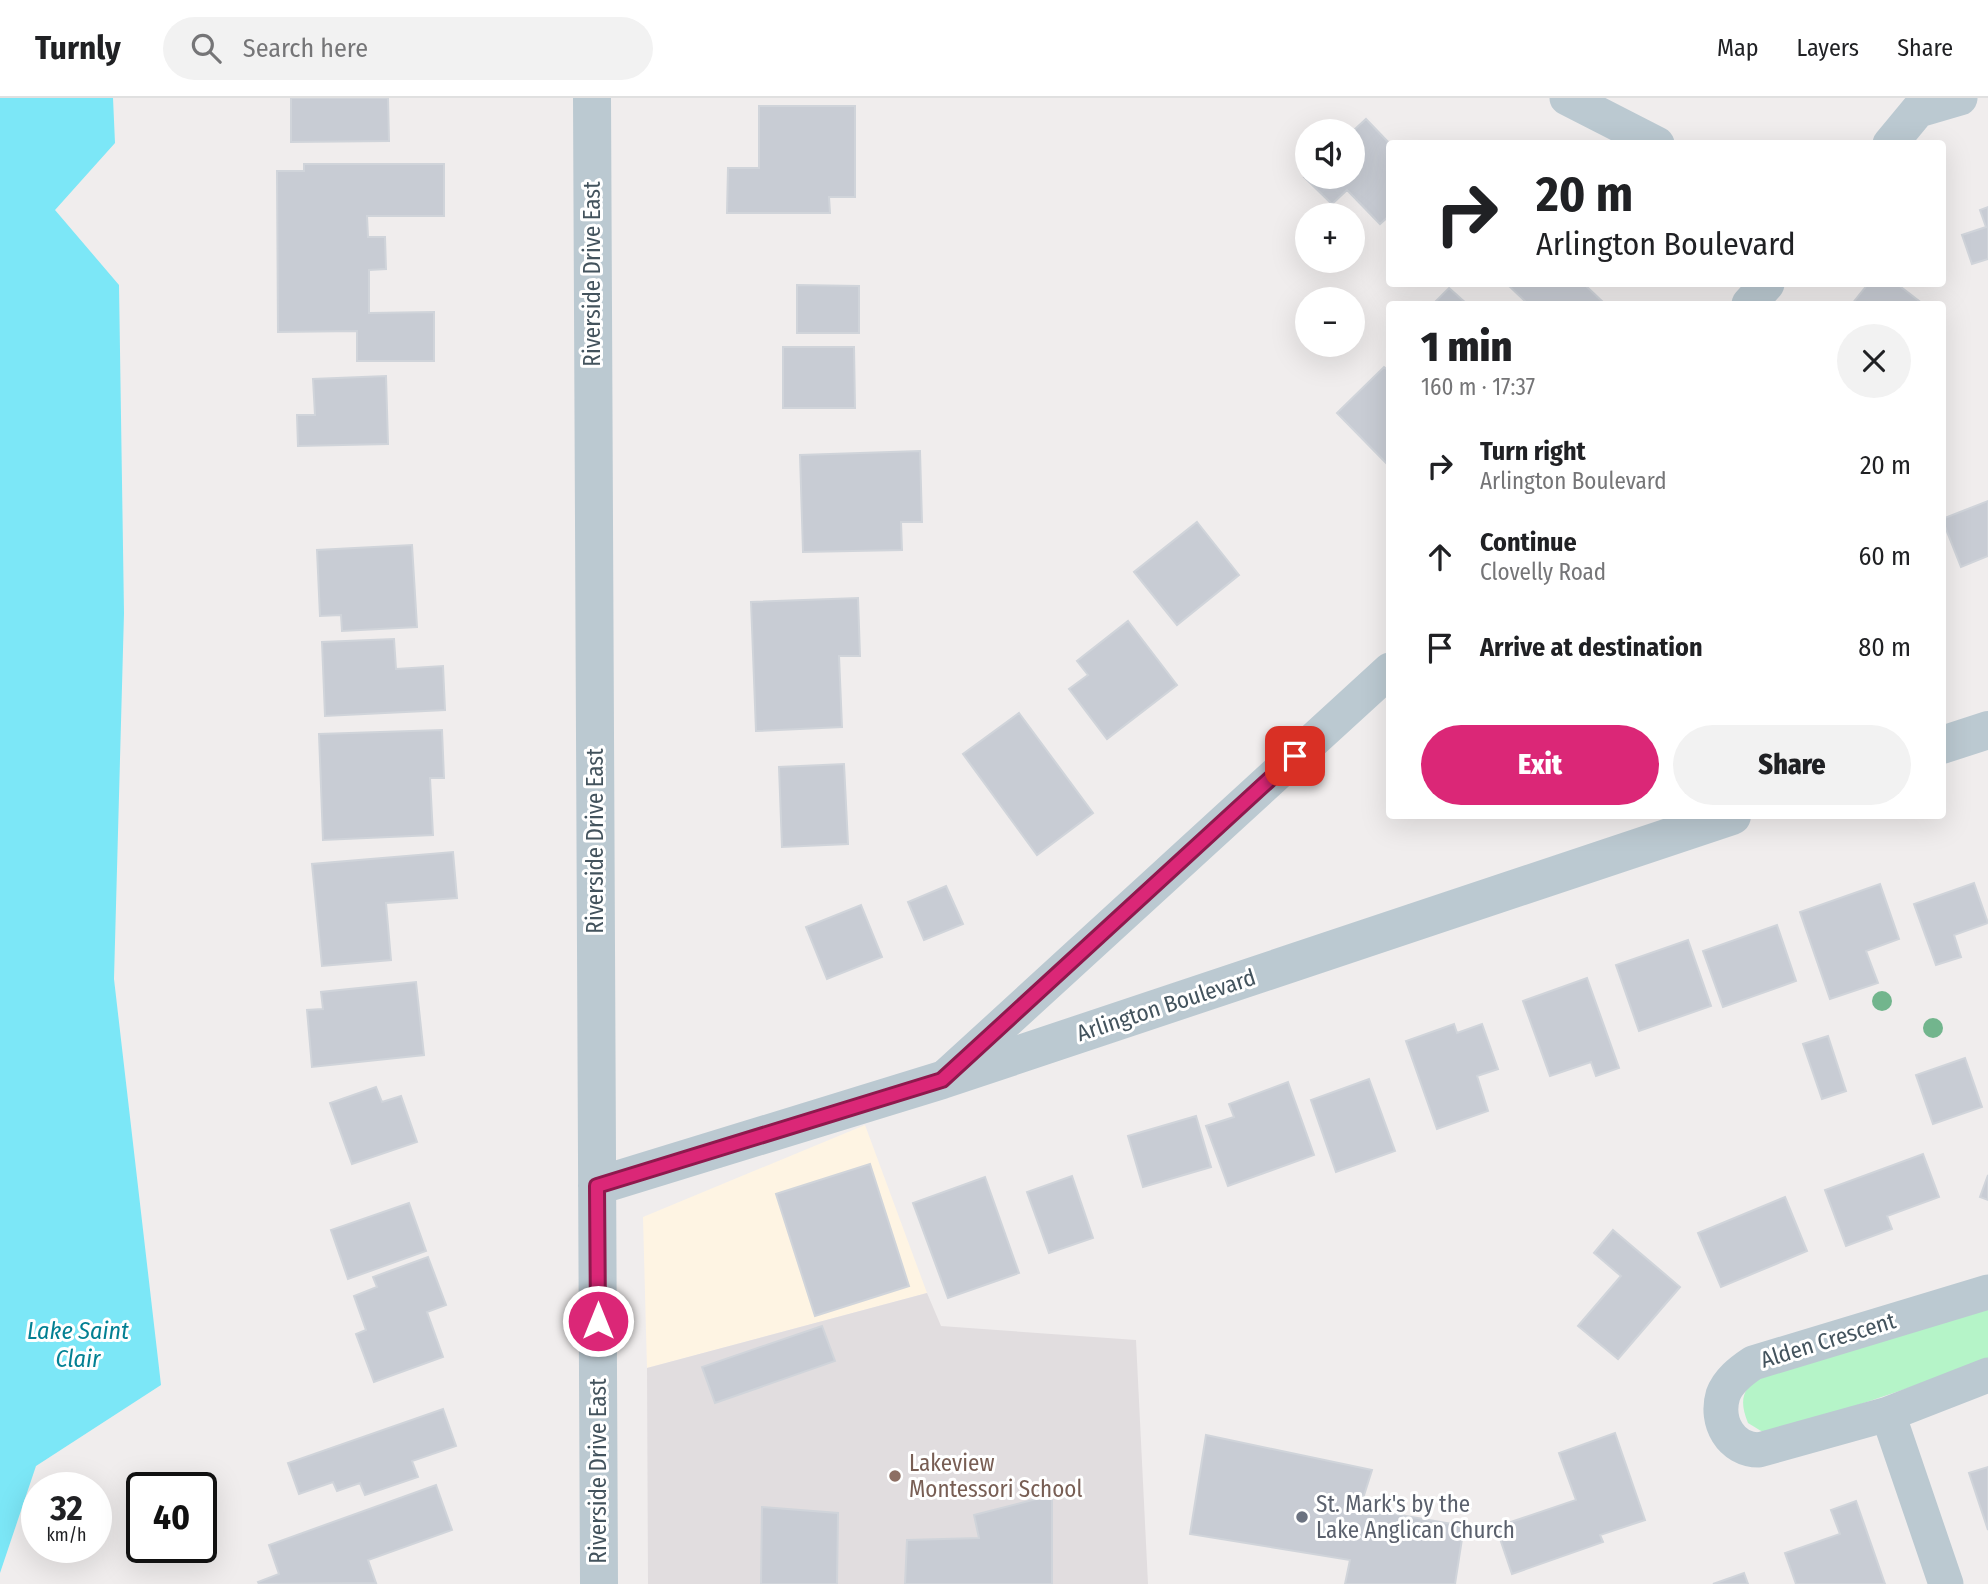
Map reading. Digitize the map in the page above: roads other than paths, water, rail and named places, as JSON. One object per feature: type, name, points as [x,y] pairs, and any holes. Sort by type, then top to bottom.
[{"type":"street","name":"Riverside Drive East","points":[[592,98],[599,1584]]},
{"type":"street","points":[[1567,98],[1649,140]]},
{"type":"street","points":[[1893,140],[1924,104],[1960,98]]},
{"type":"street","points":[[1752,301],[1764,287]]},
{"type":"street","points":[[942,1080],[1386,674]]},
{"type":"street","points":[[1946,744],[1988,730]]},
{"type":"street","name":"Arlington Boulevard","points":[[597,1186],[942,1080],[1723,819]]},
{"type":"street","name":"Alden Crescent","points":[[1988,1292],[1753,1363],[1731,1381],[1723,1395],[1724,1426],[1732,1440],[1746,1450],[1759,1450],[1888,1414],[1988,1376]]},
{"type":"street","points":[[1888,1414],[1946,1584]]},
{"type":"water","name":"Lake Saint Clair","points":[[0,98],[113,98],[115,143],[55,210],[119,285],[124,613],[114,979],[161,1385],[36,1466],[34,1472],[21,1472],[21,1511],[0,1573]]},
{"type":"place","name":"Lakeview Montessori School","points":[[895,1476]]},
{"type":"place","name":"St. Mark's by the Lake Anglican Church","points":[[1302,1517]]}]
